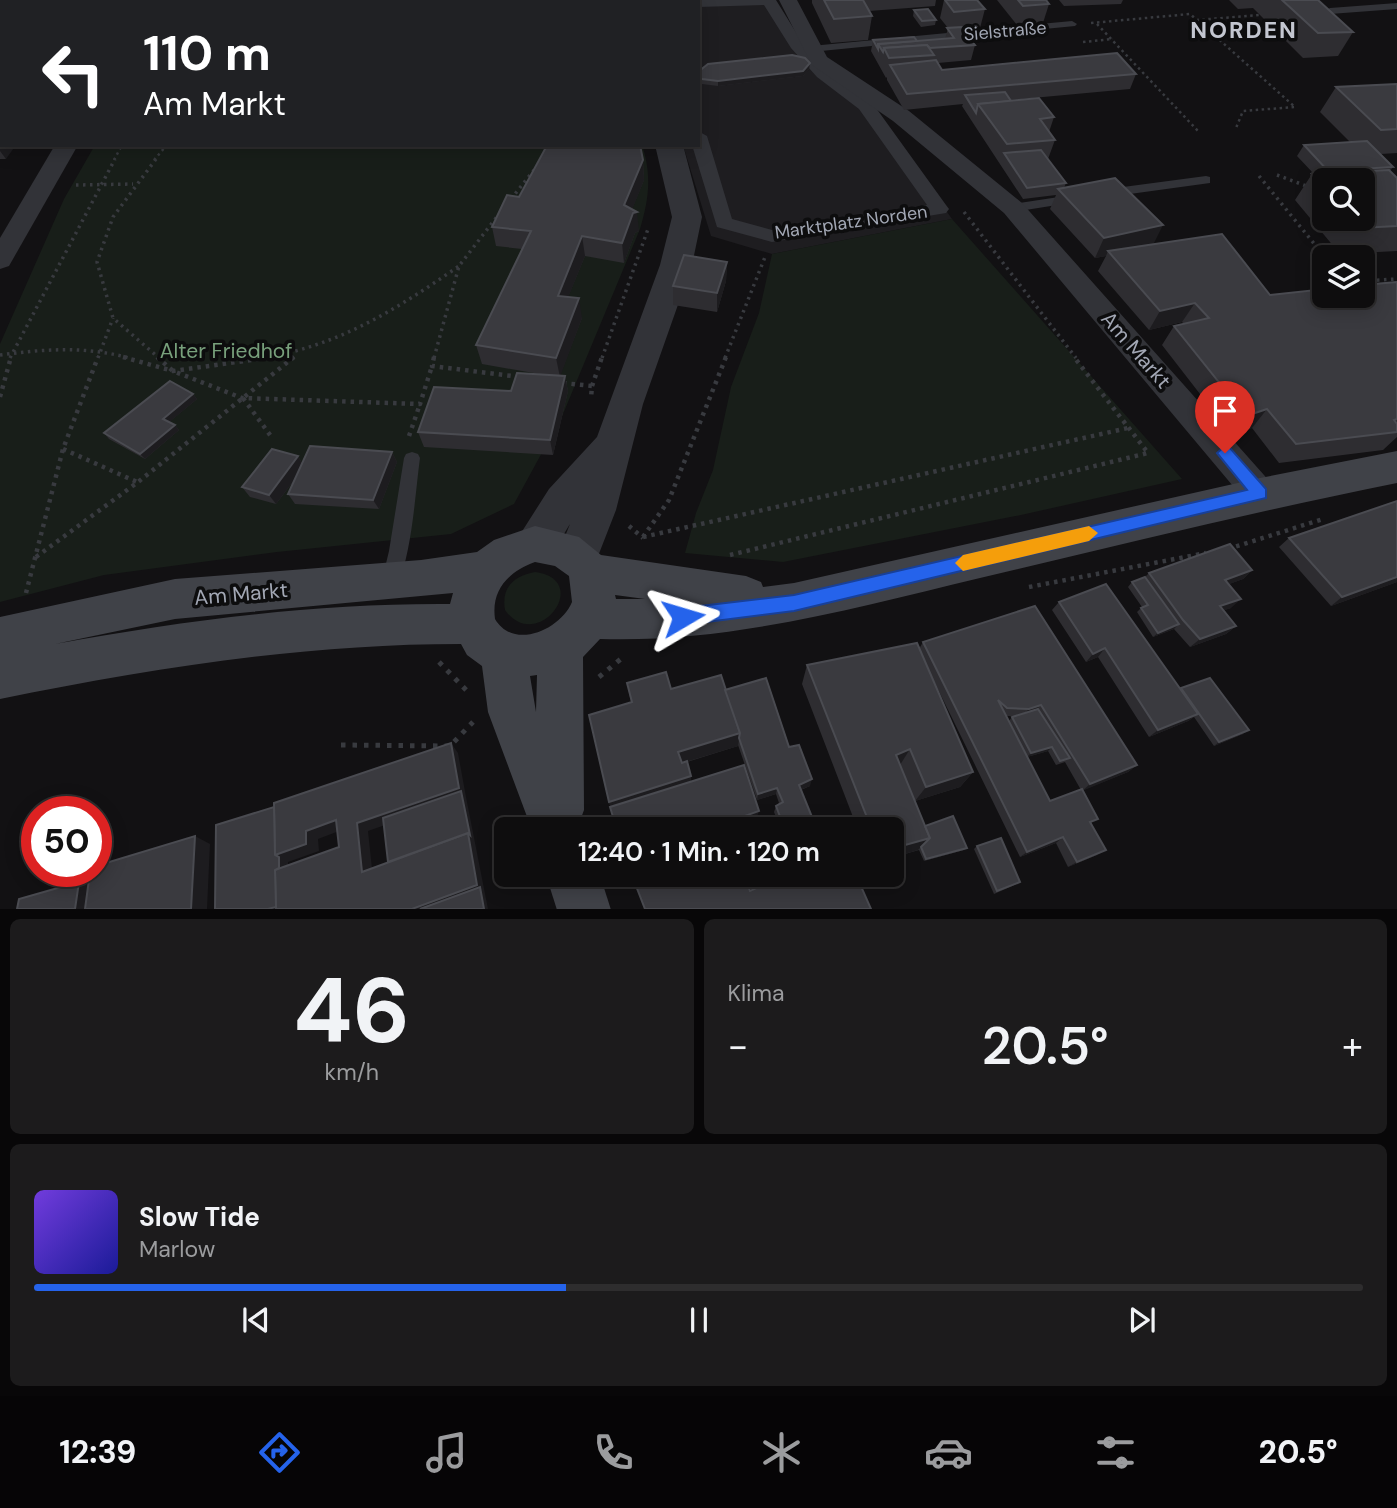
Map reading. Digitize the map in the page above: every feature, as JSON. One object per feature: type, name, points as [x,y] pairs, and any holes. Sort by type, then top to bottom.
[{"type":"main road","points":[[1260,494],[1397,467]]},
{"type":"main road","name":"Am Markt","points":[[0,677],[152,647],[410,622],[488,638],[522,656],[541,654],[575,633],[794,603],[1260,494]]},
{"type":"main road","name":"Am Markt","points":[[0,638],[16,632],[175,599],[391,581],[485,570],[516,548],[535,544],[558,547],[584,564],[794,603]]},
{"type":"main road","points":[[559,817],[575,633],[595,602],[595,586],[584,564]]},
{"type":"main road","points":[[485,570],[474,586],[470,605],[488,638],[512,712],[553,817]]},
{"type":"main road","points":[[577,887],[584,909]]},
{"type":"street","name":"Am Markt","points":[[788,0],[819,61],[901,116],[1013,208],[1260,494]]},
{"type":"street","name":"Marktplatz Norden","points":[[700,3],[769,1],[796,45],[823,74],[865,105],[939,209],[772,236],[724,223],[700,143]]},
{"type":"street","points":[[0,260],[66,147]]},
{"type":"street","points":[[584,564],[614,439],[677,265],[687,217],[670,147]]},
{"type":"street","points":[[535,544],[563,501],[614,439]]},
{"type":"lane","points":[[1330,11],[1397,6]]},
{"type":"lane","name":"Sielstraße","points":[[811,48],[1072,24]]},
{"type":"lane","points":[[1093,196],[1206,180]]},
{"type":"lane","points":[[1013,208],[1079,198]]},
{"type":"lane","points":[[391,581],[398,551],[409,453]]},
{"type":"path","points":[[1198,131],[1097,23],[1190,14],[1295,107],[1243,111],[1236,128]]},
{"type":"path","points":[[1196,20],[1259,15]]},
{"type":"path","points":[[0,397],[12,352],[121,147]]},
{"type":"path","points":[[165,147],[134,184],[113,217],[97,262],[113,318],[173,371],[298,353],[345,336],[403,305],[458,266],[536,168]]},
{"type":"path","points":[[1277,174],[1312,188]]},
{"type":"path","points":[[1259,176],[1315,245]]},
{"type":"path","points":[[41,186],[134,184]]},
{"type":"path","points":[[720,557],[1148,453],[963,212],[939,209]]},
{"type":"path","points":[[590,400],[592,386],[653,216]]},
{"type":"path","points":[[772,236],[669,500],[643,537],[1128,428]]},
{"type":"path","points":[[409,453],[458,266]]},
{"type":"path","points":[[1375,280],[1397,279]]},
{"type":"path","points":[[25,597],[63,449],[113,318]]},
{"type":"path","points":[[0,355],[12,352],[100,350],[173,371],[242,398],[420,404]]},
{"type":"path","points":[[35,558],[138,482],[298,353]]},
{"type":"path","points":[[432,366],[525,378]]},
{"type":"path","points":[[552,381],[592,386]]},
{"type":"path","points":[[242,398],[273,439]]},
{"type":"path","points":[[63,449],[138,482]]},
{"type":"path","points":[[433,660],[443,664],[470,697]]},
{"type":"path","points":[[341,746],[450,746],[478,717]]},
{"type":"shaded area","points":[[700,0],[771,0],[807,54],[874,109],[952,219],[772,254],[711,236],[684,147],[700,147]]},
{"type":"green space","name":"Alter Friedhof","points":[[94,147],[642,147],[648,187],[640,229],[563,414],[514,504],[451,534],[277,552],[104,575],[0,602],[0,344],[64,199]]},
{"type":"green space","points":[[952,219],[1182,479],[1021,515],[783,562],[685,553],[696,513],[713,470],[731,387],[759,313],[772,254]]},
{"type":"green space","points":[[535,572],[552,578],[560,588],[560,599],[554,611],[544,620],[531,624],[518,622],[505,610],[507,589],[521,576]]},
{"type":"building","points":[[824,0],[863,0],[872,16],[834,19]]},
{"type":"building","points":[[945,0],[977,0],[985,9],[954,12]]},
{"type":"building","points":[[1018,0],[1046,0],[1049,4],[1023,6]]},
{"type":"building","points":[[1282,0],[1318,0],[1353,32],[1318,33]]},
{"type":"building","points":[[928,9],[936,20],[922,21],[914,10]]},
{"type":"building","points":[[962,27],[975,45],[884,48],[883,52],[878,44],[954,38],[947,28]]},
{"type":"building","points":[[914,37],[917,41],[878,44],[878,49],[873,40]]},
{"type":"building","points":[[927,45],[934,55],[889,58],[884,48]]},
{"type":"building","points":[[1117,53],[1136,74],[907,94],[890,65],[936,60],[942,70]]},
{"type":"building","points":[[792,55],[805,58],[810,63],[803,71],[718,81],[700,77],[700,70],[708,64]]},
{"type":"building","points":[[1397,84],[1397,129],[1381,130],[1336,87]]},
{"type":"building","points":[[1005,92],[1011,101],[978,104],[976,113],[965,95]]},
{"type":"building","points":[[1039,98],[1054,117],[1040,119],[1055,140],[1007,144],[978,104]]},
{"type":"building","points":[[1367,141],[1393,167],[1325,168],[1304,145]]},
{"type":"building","points":[[640,147],[643,160],[624,205],[637,212],[633,213],[622,243],[582,236],[558,296],[579,298],[556,358],[476,345],[531,231],[492,227],[507,195],[519,197],[545,149]]},
{"type":"building","points":[[1041,150],[1066,183],[1027,188],[1004,153]]},
{"type":"building","points":[[1389,170],[1397,178],[1397,226],[1375,227],[1375,171]]},
{"type":"building","points":[[1115,178],[1163,225],[1104,238],[1058,189]]},
{"type":"building","points":[[1222,234],[1270,295],[1312,290],[1312,308],[1375,308],[1375,284],[1397,282],[1397,419],[1394,420],[1397,432],[1296,444],[1267,409],[1246,416],[1174,326],[1209,318],[1195,303],[1160,311],[1108,251]]},
{"type":"building","points":[[684,255],[727,262],[717,293],[673,286]]},
{"type":"building","points":[[517,373],[565,376],[550,440],[418,432],[434,387],[511,391]]},
{"type":"building","points":[[170,381],[193,394],[163,419],[175,425],[140,454],[104,433]]},
{"type":"building","points":[[310,446],[392,452],[373,500],[288,494]]},
{"type":"building","points":[[272,449],[298,456],[269,495],[242,487]]},
{"type":"building","points":[[1397,501],[1397,577],[1342,597],[1289,538]]},
{"type":"building","points":[[1230,544],[1252,570],[1225,580],[1241,599],[1220,606],[1236,626],[1200,639],[1149,573]]},
{"type":"building","points":[[1145,577],[1179,624],[1158,633],[1141,608],[1148,605],[1132,582]]},
{"type":"building","points":[[1106,584],[1198,714],[1158,730],[1105,648],[1093,654],[1059,602]]},
{"type":"building","points":[[1035,606],[1137,765],[1090,784],[1041,705],[1029,709],[1007,708],[998,700],[1050,801],[1082,789],[1098,819],[1090,822],[1106,850],[1077,862],[1063,837],[1027,852],[923,642]]},
{"type":"building","points":[[917,643],[973,772],[926,787],[910,749],[896,755],[930,838],[904,845],[904,817],[867,817],[807,665]]},
{"type":"building","points":[[666,672],[671,689],[721,675],[740,733],[678,752],[682,763],[687,761],[691,776],[609,802],[589,715],[632,702],[627,683]]},
{"type":"building","points":[[766,678],[789,747],[799,745],[812,779],[799,785],[812,817],[780,817],[776,806],[783,802],[777,788],[758,794],[725,690]]},
{"type":"building","points":[[1210,678],[1249,730],[1219,742],[1181,688]]},
{"type":"building","points":[[1038,709],[1070,758],[1060,761],[1052,747],[1031,753],[1012,717]]},
{"type":"building","points":[[451,743],[459,788],[357,823],[362,872],[468,833],[477,885],[412,909],[276,909],[275,870],[339,847],[336,820],[306,831],[306,844],[275,855],[274,803]]},
{"type":"building","points":[[744,765],[759,811],[742,817],[613,817],[610,807]]},
{"type":"building","points":[[461,791],[470,835],[468,833],[388,862],[383,818]]},
{"type":"building","points":[[274,807],[275,855],[279,857],[279,868],[275,870],[276,907],[215,909],[216,825]]},
{"type":"building","points":[[953,816],[967,848],[926,859],[921,847],[930,838],[925,826]]},
{"type":"building","points":[[195,836],[191,909],[85,909],[88,887],[112,887],[112,861]]},
{"type":"building","points":[[1001,838],[1020,882],[997,891],[977,846]]},
{"type":"building","points":[[61,887],[78,887],[75,909],[17,909],[19,899]]},
{"type":"building","points":[[480,887],[484,909],[420,909]]},
{"type":"building","points":[[636,887],[748,887],[750,891],[759,887],[861,887],[871,909],[645,909]]},
{"type":"slow traffic","points":[[963,563],[1089,533]]},
{"type":"district","name":"NORDEN","points":[[1244,30]]},
{"type":"route","points":[[683,617],[794,603],[1260,494],[1225,453]]}]
